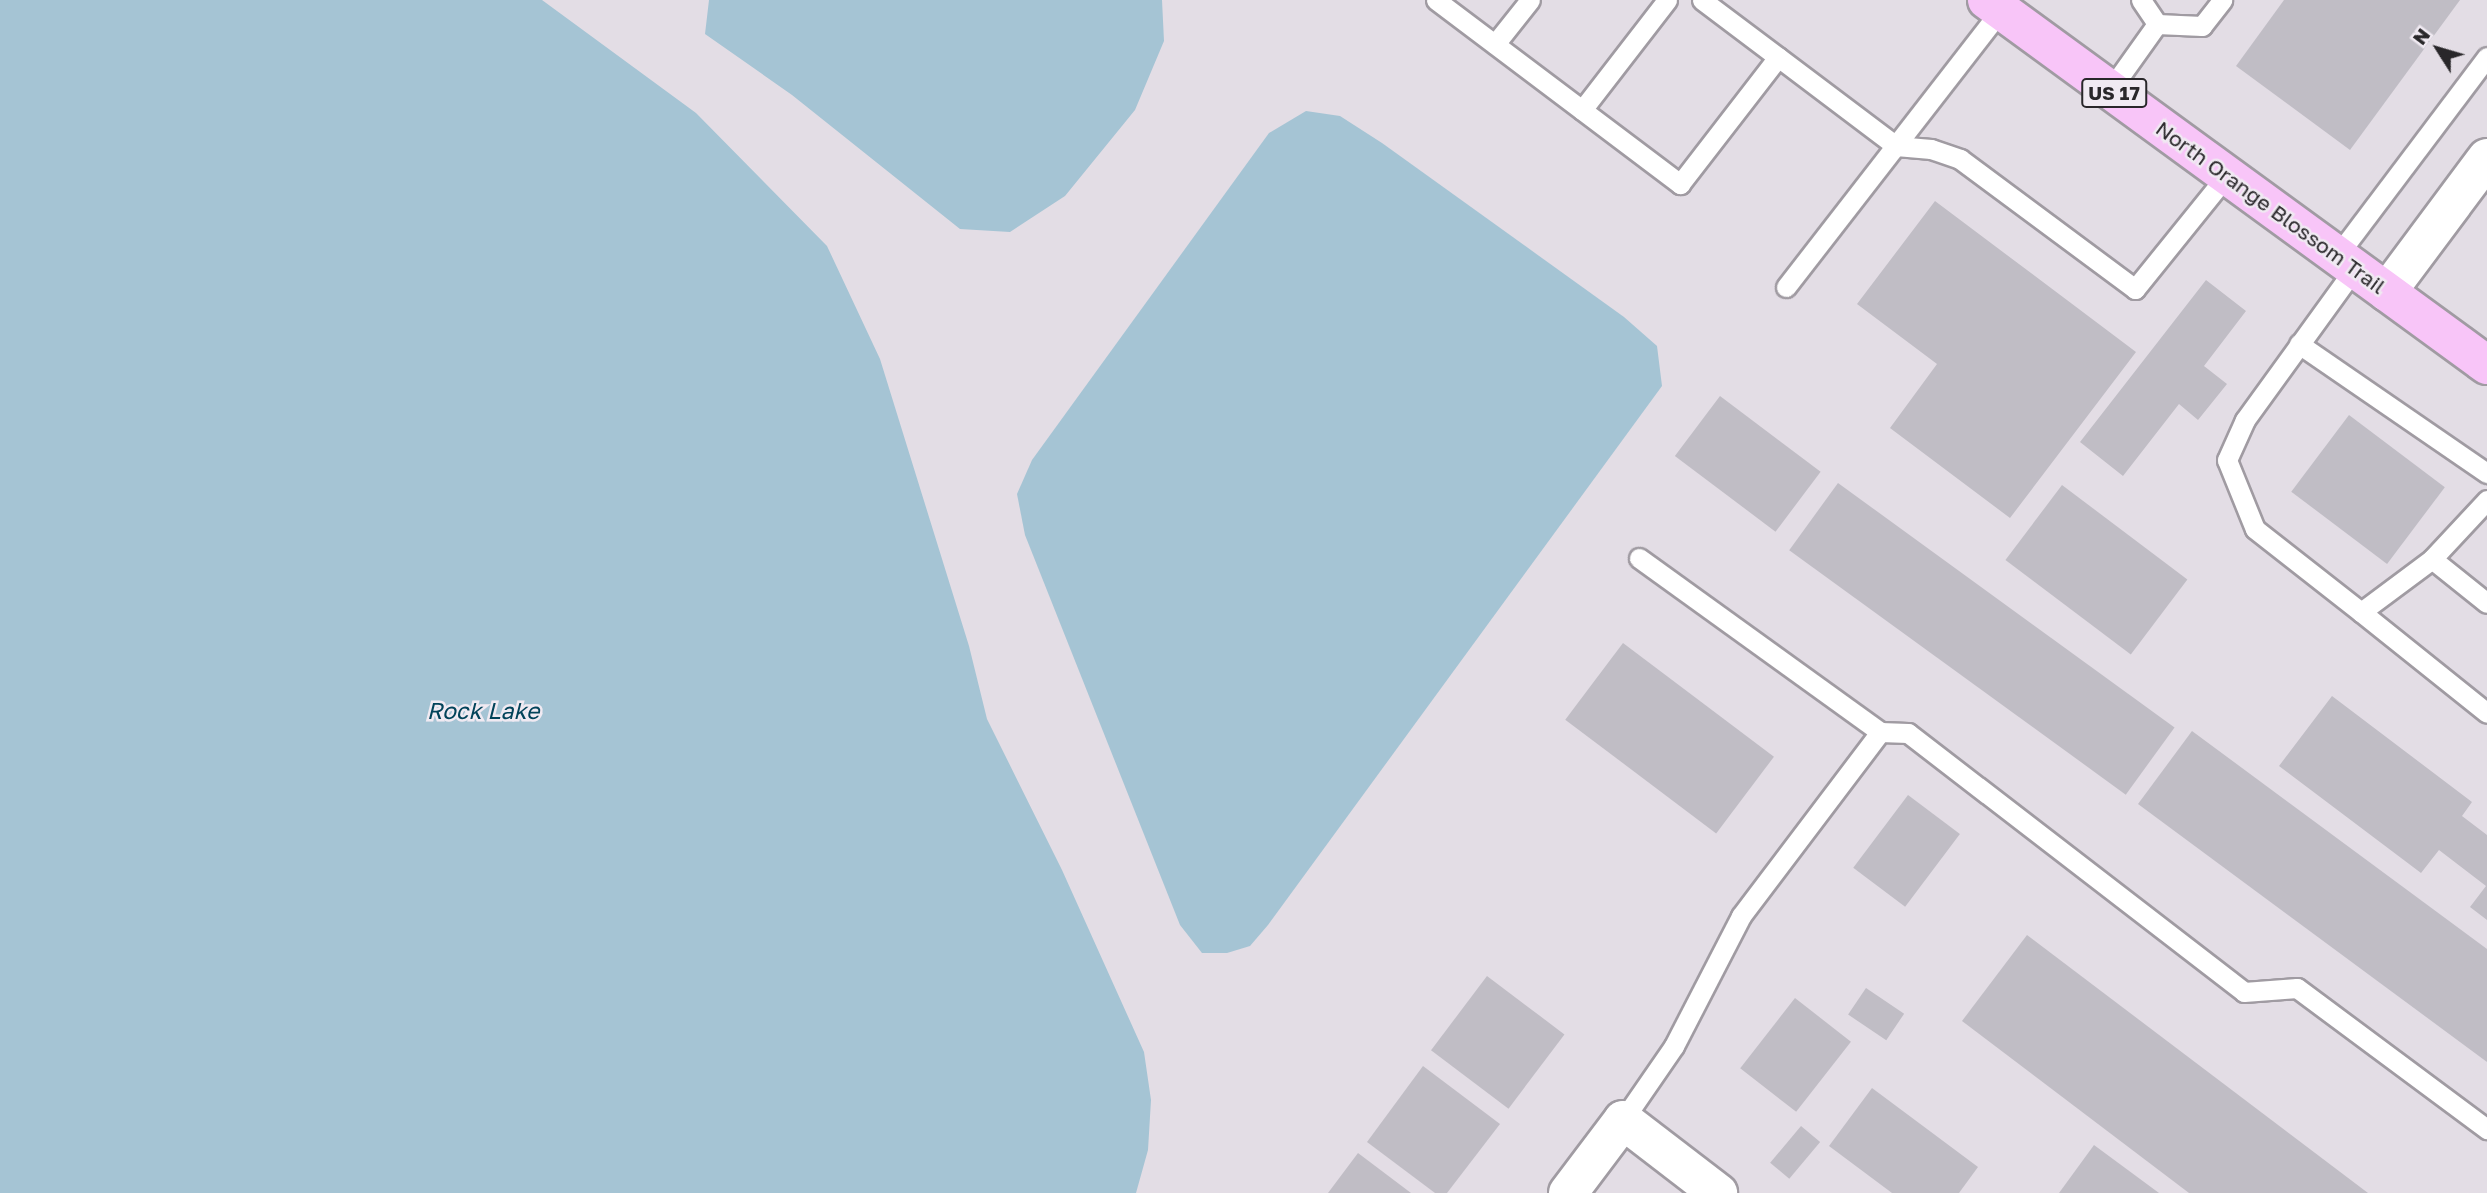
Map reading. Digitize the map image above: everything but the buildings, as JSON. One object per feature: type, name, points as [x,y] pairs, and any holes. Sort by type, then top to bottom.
[{"type":"main road","name":"North Orange Blossom Trail","points":[[1994,5],[2487,365]]},
{"type":"street","points":[[2387,292],[2487,158]]},
{"type":"street","points":[[1568,1193],[1623,1119],[1718,1193]]},
{"type":"lane","points":[[1436,0],[1680,184],[1778,57]]},
{"type":"lane","points":[[1495,44],[1530,0]]},
{"type":"lane","points":[[1582,110],[1667,0]]},
{"type":"lane","points":[[1702,0],[1896,146],[1931,149],[1960,159],[2135,289],[2227,176]]},
{"type":"lane","points":[[2141,0],[2157,24]]},
{"type":"lane","points":[[2157,24],[2202,26],[2222,0]]},
{"type":"lane","points":[[1786,287],[1896,146],[1994,5]]},
{"type":"lane","points":[[2110,90],[2157,24]]},
{"type":"lane","points":[[2487,57],[2346,262],[2300,344],[2245,420],[2227,460],[2255,529],[2487,713]]},
{"type":"lane","points":[[2300,344],[2487,473]]},
{"type":"lane","points":[[2361,612],[2432,559],[2487,500]]},
{"type":"lane","points":[[1639,558],[1880,732],[1908,733],[2244,992],[2297,988],[2487,1129]]},
{"type":"lane","points":[[2432,559],[2487,603]]},
{"type":"lane","points":[[1623,1119],[1674,1046],[1741,916],[1880,732]]},
{"type":"water","name":"Rock Lake","points":[[0,0],[542,0],[696,113],[827,246],[880,359],[969,646],[987,719],[1062,870],[1144,1052],[1151,1100],[1148,1150],[1136,1193],[0,1193]]},
{"type":"water","points":[[709,0],[1162,0],[1164,41],[1135,110],[1065,196],[1010,232],[960,229],[792,95],[705,34]]},
{"type":"water","points":[[1306,111],[1340,116],[1382,143],[1624,317],[1657,346],[1662,386],[1268,925],[1250,946],[1227,953],[1202,953],[1180,925],[1025,535],[1017,494],[1032,460],[1269,133]]}]
